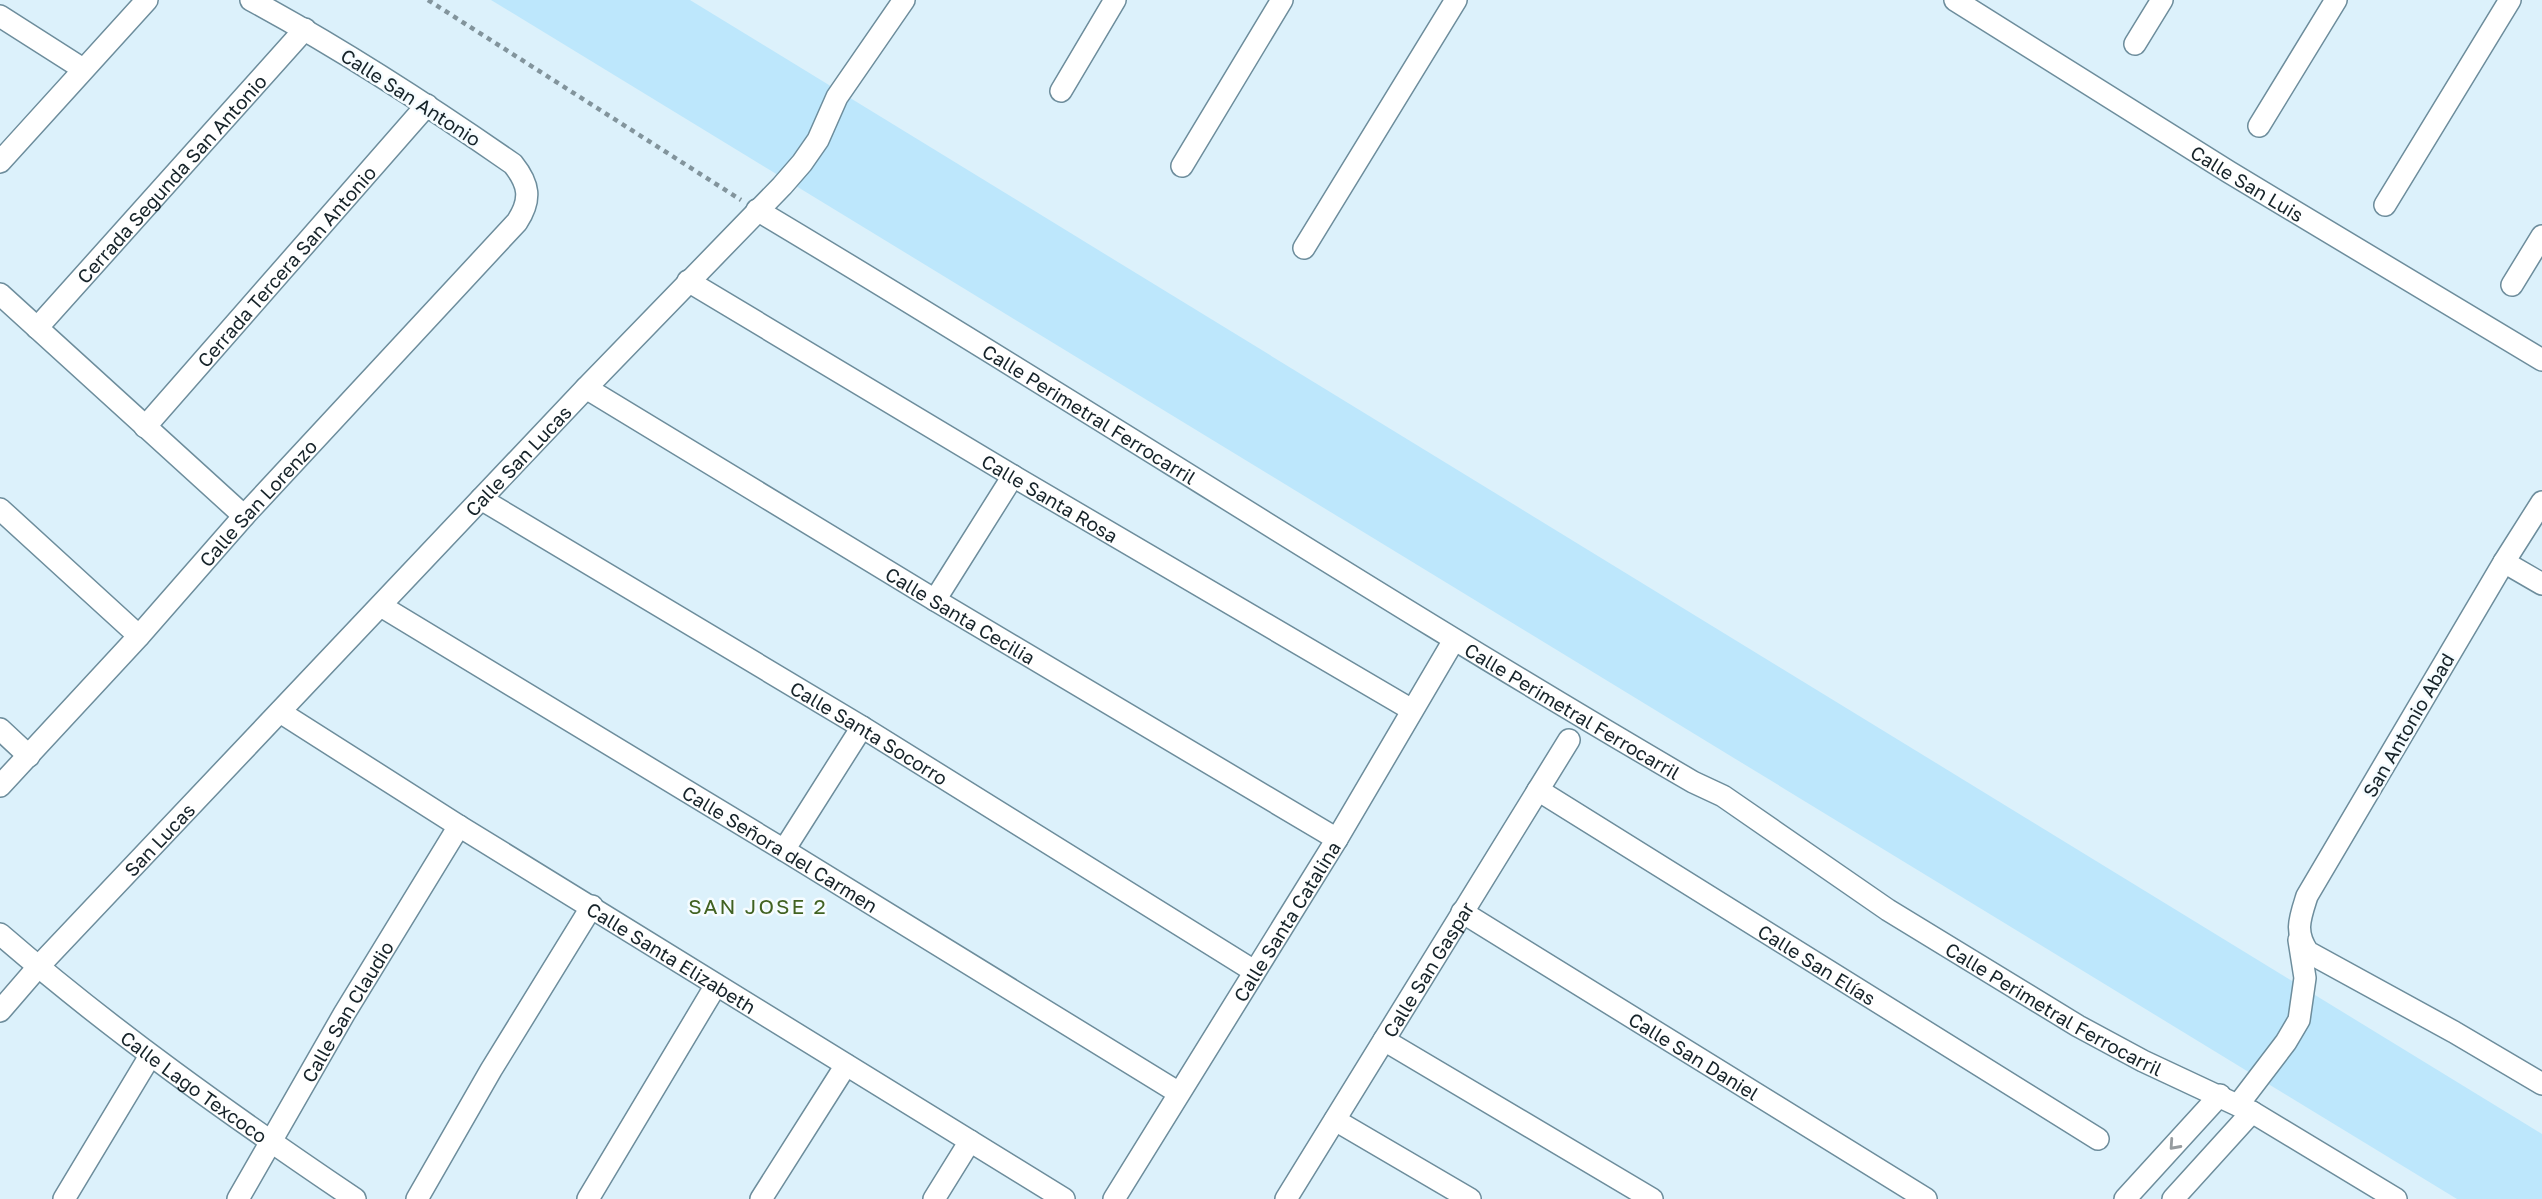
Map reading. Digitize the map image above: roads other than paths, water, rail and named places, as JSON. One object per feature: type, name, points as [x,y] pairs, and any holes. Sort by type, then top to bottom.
[{"type":"street","points":[[0,162],[147,0]]},
{"type":"street","name":"Calle San Antonio","points":[[251,0],[305,29],[427,105],[513,164],[524,177],[527,188],[525,209],[517,222]]},
{"type":"street","name":"Calle San Lucas","points":[[280,712],[803,163],[818,140],[837,97],[904,0]]},
{"type":"street","points":[[1061,91],[1115,0]]},
{"type":"street","points":[[1182,166],[1282,0]]},
{"type":"street","points":[[1304,248],[1456,0]]},
{"type":"street","name":"Calle San Luis","points":[[1955,0],[1982,8],[2229,172],[2542,360]]},
{"type":"street","points":[[2135,44],[2162,0]]},
{"type":"street","points":[[2259,126],[2336,0]]},
{"type":"street","points":[[2385,205],[2510,0]]},
{"type":"street","points":[[0,16],[83,69]]},
{"type":"street","name":"Cerrada Segunda San Antonio","points":[[37,328],[305,29]]},
{"type":"street","name":"Cerrada Tercera San Antonio","points":[[145,427],[427,105]]},
{"type":"street","name":"Calle Perimetral Ferrocarril","points":[[757,210],[1018,368],[1454,640],[1671,769],[1723,796],[1888,910],[2078,1026],[2143,1061],[2237,1104],[2386,1196]]},
{"type":"street","name":"Calle San Lorenzo","points":[[0,786],[139,636],[244,516],[517,222]]},
{"type":"street","points":[[2512,285],[2542,236]]},
{"type":"street","name":"Calle Santa Rosa","points":[[688,281],[1412,710]]},
{"type":"street","points":[[0,294],[244,516]]},
{"type":"street","name":"Calle Santa Cecilia","points":[[586,388],[1337,839]]},
{"type":"street","points":[[935,600],[1013,476]]},
{"type":"street","name":"Calle Santa Socorro","points":[[481,499],[862,727],[1254,971]]},
{"type":"street","name":"San Antonio Abad","points":[[2237,1104],[2286,1042],[2299,1020],[2305,978],[2304,946],[2298,923],[2307,896],[2542,502]]},
{"type":"street","points":[[0,509],[139,636]]},
{"type":"street","points":[[2504,562],[2542,584]]},
{"type":"street","name":"Calle Señora del Carmen","points":[[382,606],[1179,1093]]},
{"type":"street","name":"Calle Santa Catalina","points":[[1114,1199],[1337,839],[1454,640]]},
{"type":"street","name":"Calle Santa Elizabeth","points":[[280,712],[459,826],[1064,1199]]},
{"type":"street","name":"San Lucas","points":[[0,1011],[38,967],[280,712]]},
{"type":"street","points":[[784,850],[862,727]]},
{"type":"street","points":[[0,729],[29,755]]},
{"type":"street","name":"Calle San Gaspar","points":[[1286,1199],[1569,740]]},
{"type":"street","name":"Calle San Elías","points":[[1538,790],[2098,1139]]},
{"type":"street","name":"Calle San Claudio","points":[[239,1199],[344,1014],[459,826]]},
{"type":"street","points":[[417,1199],[491,1070],[592,906]]},
{"type":"street","name":"Calle San Daniel","points":[[1462,912],[1926,1199]]},
{"type":"street","name":"Calle Lago Texcoco","points":[[0,934],[150,1056],[355,1199]]},
{"type":"street","points":[[2304,946],[2542,1084]]},
{"type":"street","points":[[588,1199],[716,985]]},
{"type":"street","points":[[1384,1040],[1652,1199]]},
{"type":"street","points":[[64,1199],[150,1056]]},
{"type":"street","points":[[761,1199],[846,1065]]},
{"type":"street","points":[[2125,1199],[2237,1104]]},
{"type":"street","points":[[2173,1199],[2237,1104]]},
{"type":"street","points":[[1335,1120],[1469,1199]]},
{"type":"street","points":[[934,1199],[970,1141]]},
{"type":"district","name":"SAN JOSE 2","points":[[758,906]]}]
